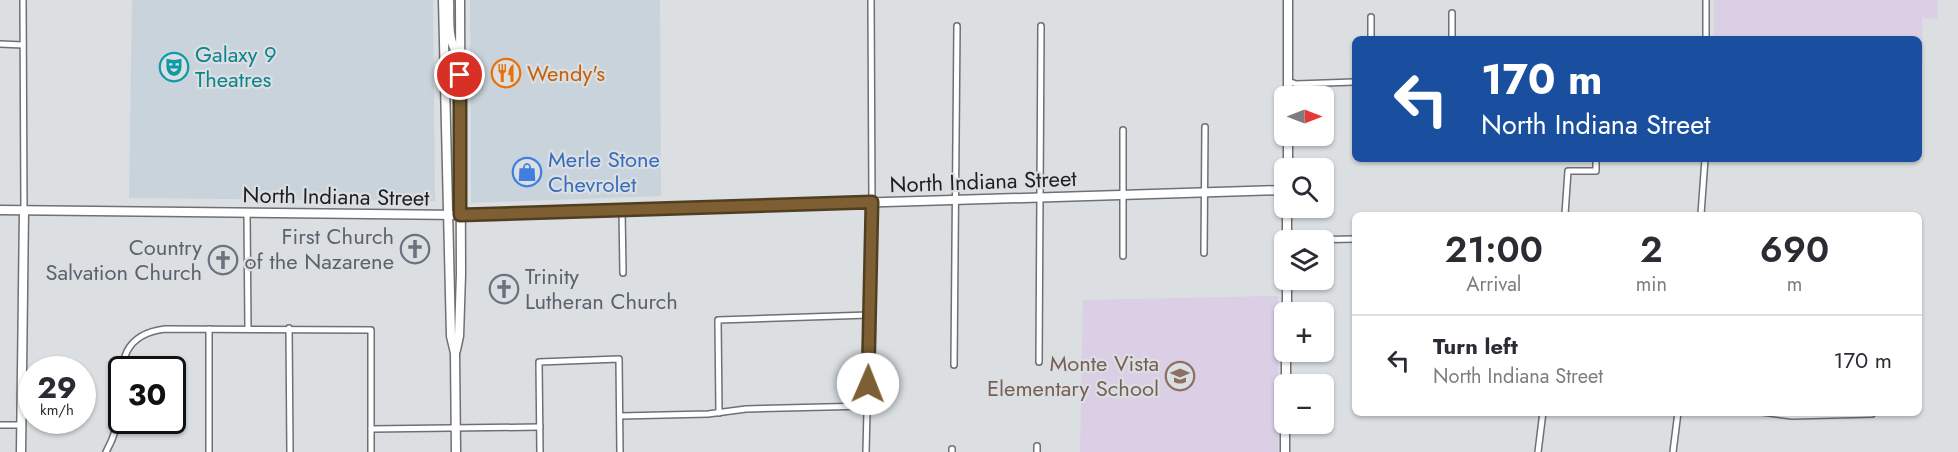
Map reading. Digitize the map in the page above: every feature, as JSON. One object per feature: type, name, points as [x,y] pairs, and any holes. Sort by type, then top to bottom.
[{"type":"main road","points":[[443,0],[447,216],[451,336],[455,353],[456,452]]},
{"type":"main road","points":[[449,0],[451,38],[453,48],[460,55]]},
{"type":"main road","points":[[455,353],[459,336],[460,0]]},
{"type":"main road","points":[[1288,0],[1288,86]]},
{"type":"main road","points":[[446,89],[450,89],[454,99],[456,129],[460,141]]},
{"type":"main road","name":"North Indiana Street","points":[[0,210],[447,216],[1274,190]]},
{"type":"main road","points":[[23,356],[24,210]]},
{"type":"main road","points":[[21,452],[22,434]]},
{"type":"main road","points":[[1285,434],[1285,452]]},
{"type":"street","points":[[23,0],[24,210]]},
{"type":"street","points":[[866,452],[872,202],[871,0]]},
{"type":"street","points":[[1706,0],[1706,36]]},
{"type":"street","points":[[1452,13],[1452,36]]},
{"type":"street","points":[[1371,17],[1371,36]]},
{"type":"street","points":[[954,365],[957,26]]},
{"type":"street","points":[[1039,363],[1041,26]]},
{"type":"street","points":[[0,45],[23,45]]},
{"type":"street","points":[[1288,81],[1296,84],[1352,82]]},
{"type":"street","points":[[1204,253],[1205,127]]},
{"type":"street","points":[[1123,130],[1123,256]]},
{"type":"street","points":[[1565,212],[1568,171],[1596,171],[1596,162]]},
{"type":"street","points":[[1701,212],[1705,162]]},
{"type":"street","points":[[622,210],[623,273]]},
{"type":"street","points":[[247,213],[248,329]]},
{"type":"street","points":[[1334,239],[1352,239]]},
{"type":"street","points":[[719,413],[718,320],[869,315]]},
{"type":"street","points":[[289,328],[290,452]]},
{"type":"street","points":[[124,356],[129,346],[152,330],[289,328],[371,330],[371,452]]},
{"type":"street","points":[[209,329],[209,452]]},
{"type":"street","points":[[540,452],[539,362],[619,359],[620,452]]},
{"type":"street","points":[[620,416],[719,413],[746,409],[868,406]]},
{"type":"street","points":[[1538,452],[1542,416]]},
{"type":"street","points":[[1673,452],[1678,416]]},
{"type":"street","points":[[0,425],[18,425]]},
{"type":"street","points":[[371,429],[540,428]]},
{"type":"street","points":[[106,452],[115,434]]},
{"type":"shaded area","points":[[132,0],[433,0],[435,201],[129,198]]},
{"type":"shaded area","points":[[470,0],[660,0],[661,196],[471,203]]},
{"type":"shaded area","points":[[1714,0],[1937,0],[1938,19],[1922,18],[1923,61],[1922,36],[1714,36]]},
{"type":"shaded area","name":"Monte Vista Elementary School","points":[[1278,296],[1278,302],[1274,302],[1274,362],[1278,362],[1278,374],[1274,374],[1274,434],[1278,434],[1278,452],[1080,452],[1083,300]]},
{"type":"place","name":"Galaxy 9 Theatres","points":[[174,67]]},
{"type":"place","name":"Wendy's","points":[[506,73]]},
{"type":"place","name":"Merle Stone Chevrolet","points":[[527,172]]},
{"type":"place","name":"First Church of the Nazarene","points":[[415,249]]},
{"type":"place","name":"Country Salvation Church","points":[[223,260]]},
{"type":"place","name":"Trinity Lutheran Church","points":[[504,289]]},
{"type":"place","name":"Monte Vista Elementary School","points":[[1180,376]]},
{"type":"route","points":[[460,75],[460,215],[872,202],[868,384]]}]
